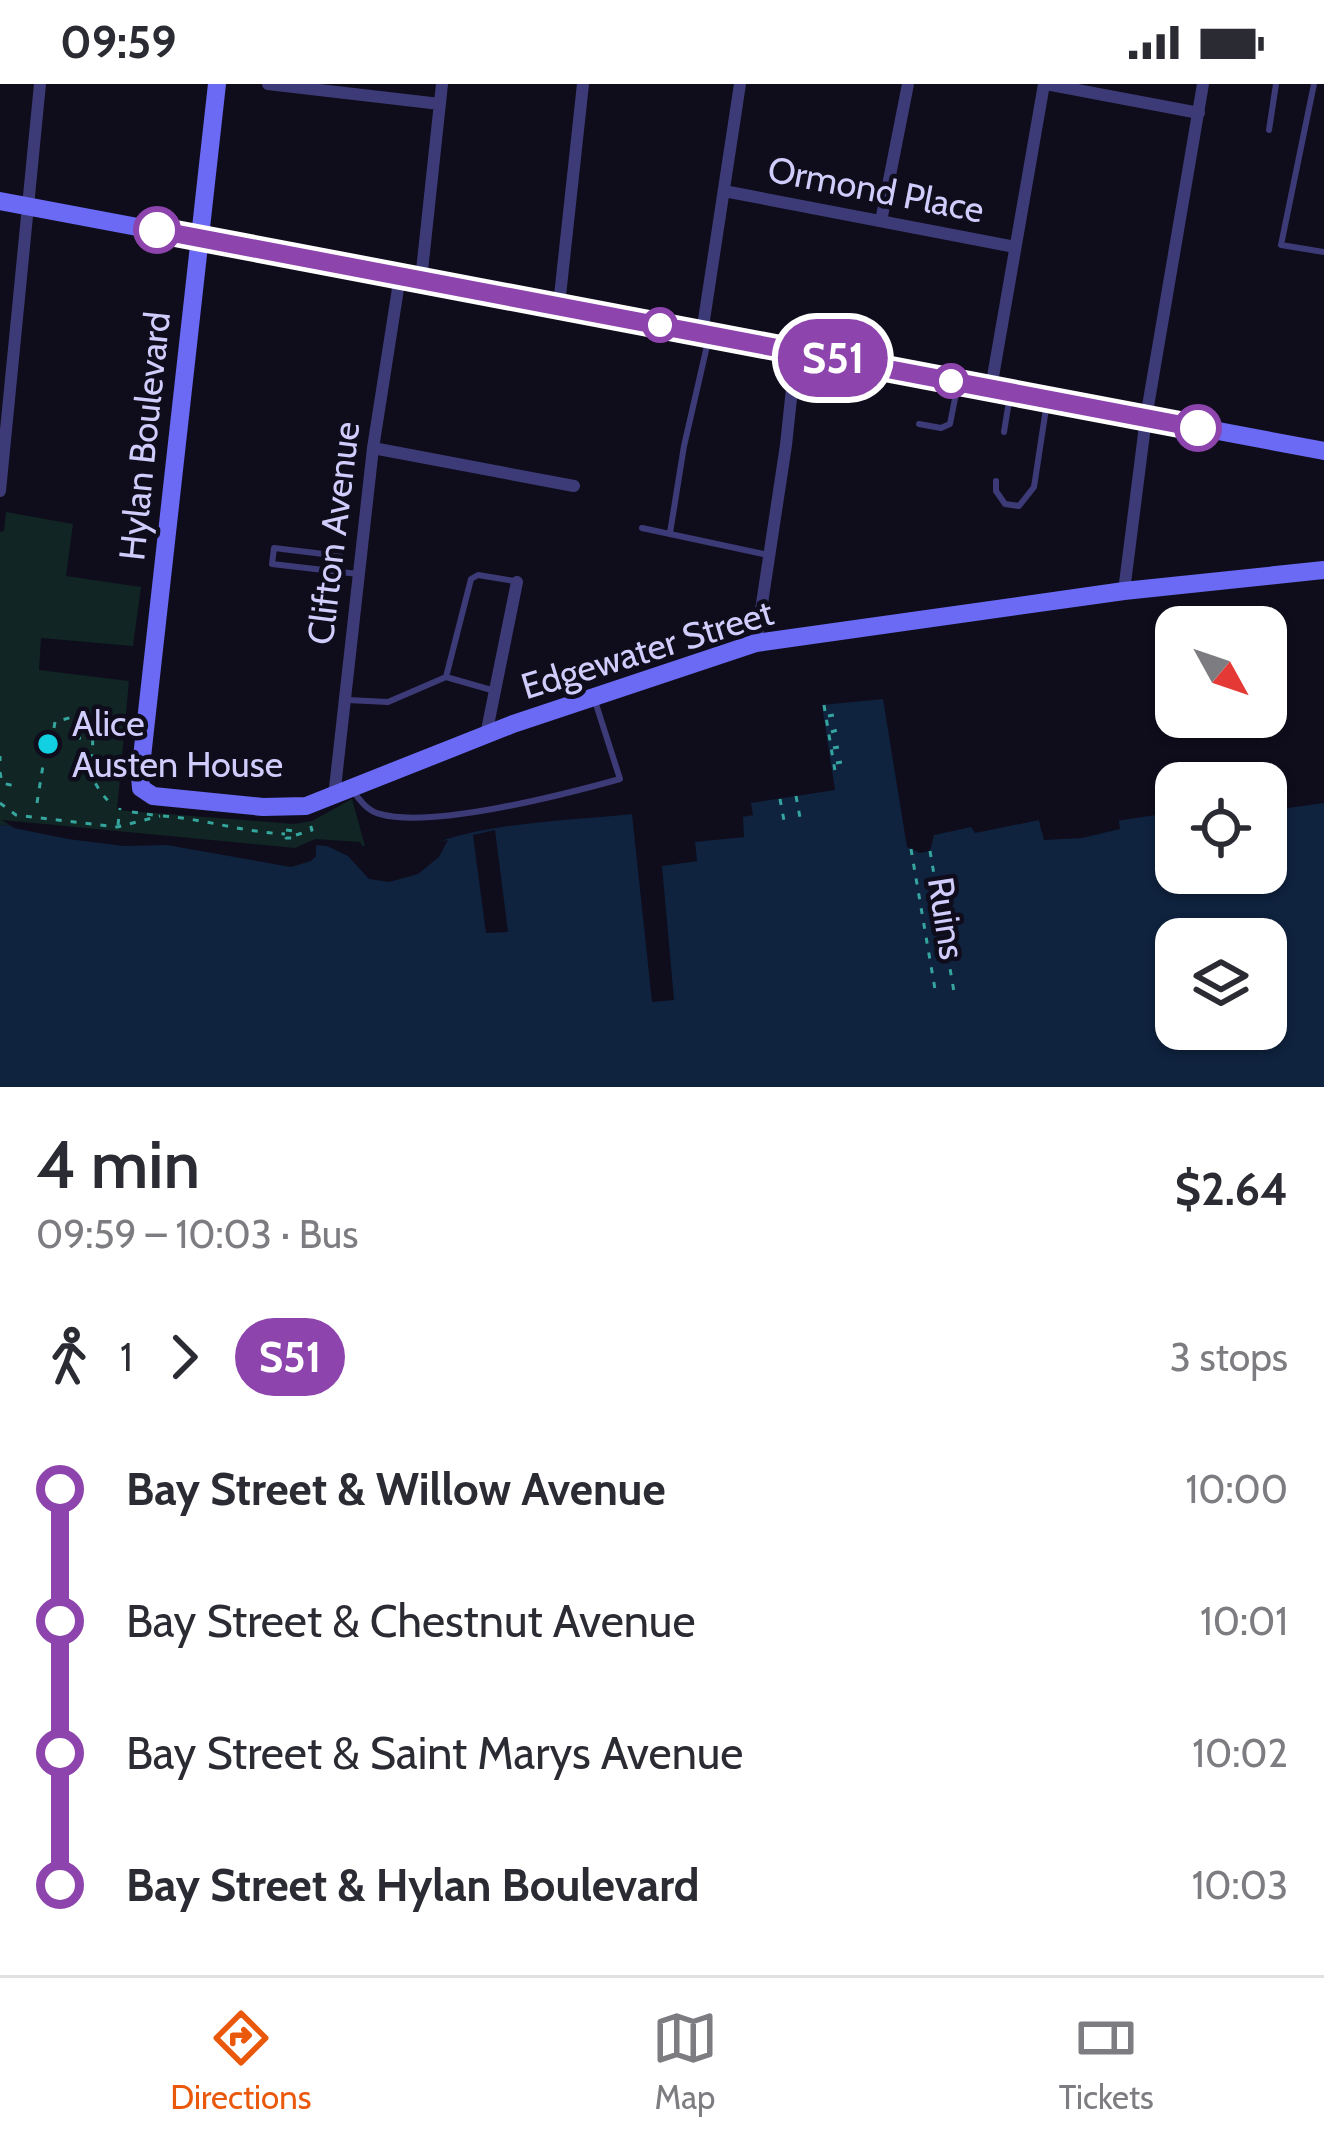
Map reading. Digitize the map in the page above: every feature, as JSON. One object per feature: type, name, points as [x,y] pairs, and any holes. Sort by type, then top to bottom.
[{"type":"street","points":[[0,490],[40,84]]},
{"type":"street","name":"Hylan Boulevard","points":[[146,793],[140,775],[217,84]]},
{"type":"street","points":[[268,84],[440,104]]},
{"type":"street","points":[[421,280],[442,84]]},
{"type":"street","points":[[559,305],[583,84]]},
{"type":"street","points":[[706,334],[740,84]]},
{"type":"street","points":[[881,221],[908,84]]},
{"type":"street","points":[[1001,390],[1015,247],[1045,84],[1198,113]]},
{"type":"street","points":[[1124,591],[1146,418],[1203,84]]},
{"type":"street","name":"Ormond Place","points":[[724,190],[1015,247]]},
{"type":"street","points":[[0,201],[1324,451]]},
{"type":"street","name":"Clifton Avenue","points":[[343,794],[343,700],[373,448],[400,276]]},
{"type":"street","points":[[756,643],[796,351]]},
{"type":"street","points":[[373,448],[574,486]]},
{"type":"street","name":"Edgewater Street","points":[[146,793],[263,807],[306,806],[486,735],[756,643],[1124,591],[1324,570]]},
{"type":"street","points":[[486,735],[517,582]]},
{"type":"lane","points":[[1269,130],[1276,84]]},
{"type":"lane","points":[[1314,84],[1281,244],[1324,252]]},
{"type":"lane","points":[[670,533],[706,334]]},
{"type":"lane","points":[[919,424],[941,428],[950,424],[958,382]]},
{"type":"lane","points":[[1001,390],[1004,432]]},
{"type":"lane","points":[[996,481],[998,496],[1010,506],[1018,506],[1033,492],[1048,399]]},
{"type":"lane","points":[[641,528],[768,555]]},
{"type":"lane","points":[[338,572],[340,556],[274,548],[272,564],[338,572],[358,574]]},
{"type":"lane","points":[[446,677],[471,579],[478,574],[517,582]]},
{"type":"lane","points":[[343,700],[388,702],[446,677],[495,691]]},
{"type":"lane","points":[[343,794],[369,809],[407,818],[545,800],[620,778],[594,697]]},
{"type":"path","points":[[824,705],[836,777]]},
{"type":"path","points":[[826,716],[839,714]]},
{"type":"path","points":[[54,728],[55,722],[79,716],[90,723],[90,775],[111,805]]},
{"type":"path","points":[[829,732],[842,729]]},
{"type":"path","points":[[75,737],[92,740]]},
{"type":"path","points":[[832,748],[845,746]]},
{"type":"path","points":[[38,802],[44,759]]},
{"type":"path","points":[[834,763],[848,761]]},
{"type":"path","points":[[0,772],[2,783],[16,786]]},
{"type":"path","points":[[796,796],[801,824]]},
{"type":"path","points":[[780,799],[785,826]]},
{"type":"path","points":[[0,803],[16,815],[118,826],[160,815]]},
{"type":"path","points":[[118,826],[120,808]]},
{"type":"path","points":[[132,812],[199,819],[245,832],[285,834],[289,829],[294,835],[312,830],[309,821]]},
{"type":"path","name":"Ruins","points":[[911,849],[935,995]]},
{"type":"path","name":"Ruins","points":[[930,851],[954,992]]},
{"type":"green space","points":[[6,512],[73,524],[66,576],[141,587],[133,646],[41,638],[39,670],[129,681],[117,810],[294,824],[312,821],[352,799],[365,846],[296,854],[0,825],[0,532]]},
{"type":"water","points":[[883,699],[907,847],[920,853],[930,851],[934,835],[971,827],[975,833],[1039,820],[1042,832],[1155,815],[1155,894],[1287,894],[1287,797],[1324,792],[1324,1087],[0,1087],[0,825],[278,851],[316,845],[359,848],[369,869],[378,869],[462,835],[644,813],[697,860],[695,842],[744,837],[743,817],[753,815],[751,803],[835,790],[822,705]]},
{"type":"pier","points":[[1324,786],[1324,803],[1287,808],[1287,791]]},
{"type":"pier","points":[[644,813],[698,861],[662,866],[674,1000],[652,1002],[632,814]]},
{"type":"pier","points":[[1118,814],[1120,829],[1082,838],[1044,840],[1040,825]]},
{"type":"pier","points":[[2,820],[295,848],[315,839],[360,842],[373,864],[380,865],[425,844],[448,840],[439,857],[418,874],[389,882],[369,879],[348,856],[327,846],[316,845],[311,861],[291,867],[167,845],[68,839],[14,828]]},
{"type":"pier","points":[[495,830],[508,932],[486,933],[473,835]]},
{"type":"bus line","name":"S51","points":[[157,230],[1198,428]]},
{"type":"place","name":"Alice Austen House","points":[[48,744]]}]
